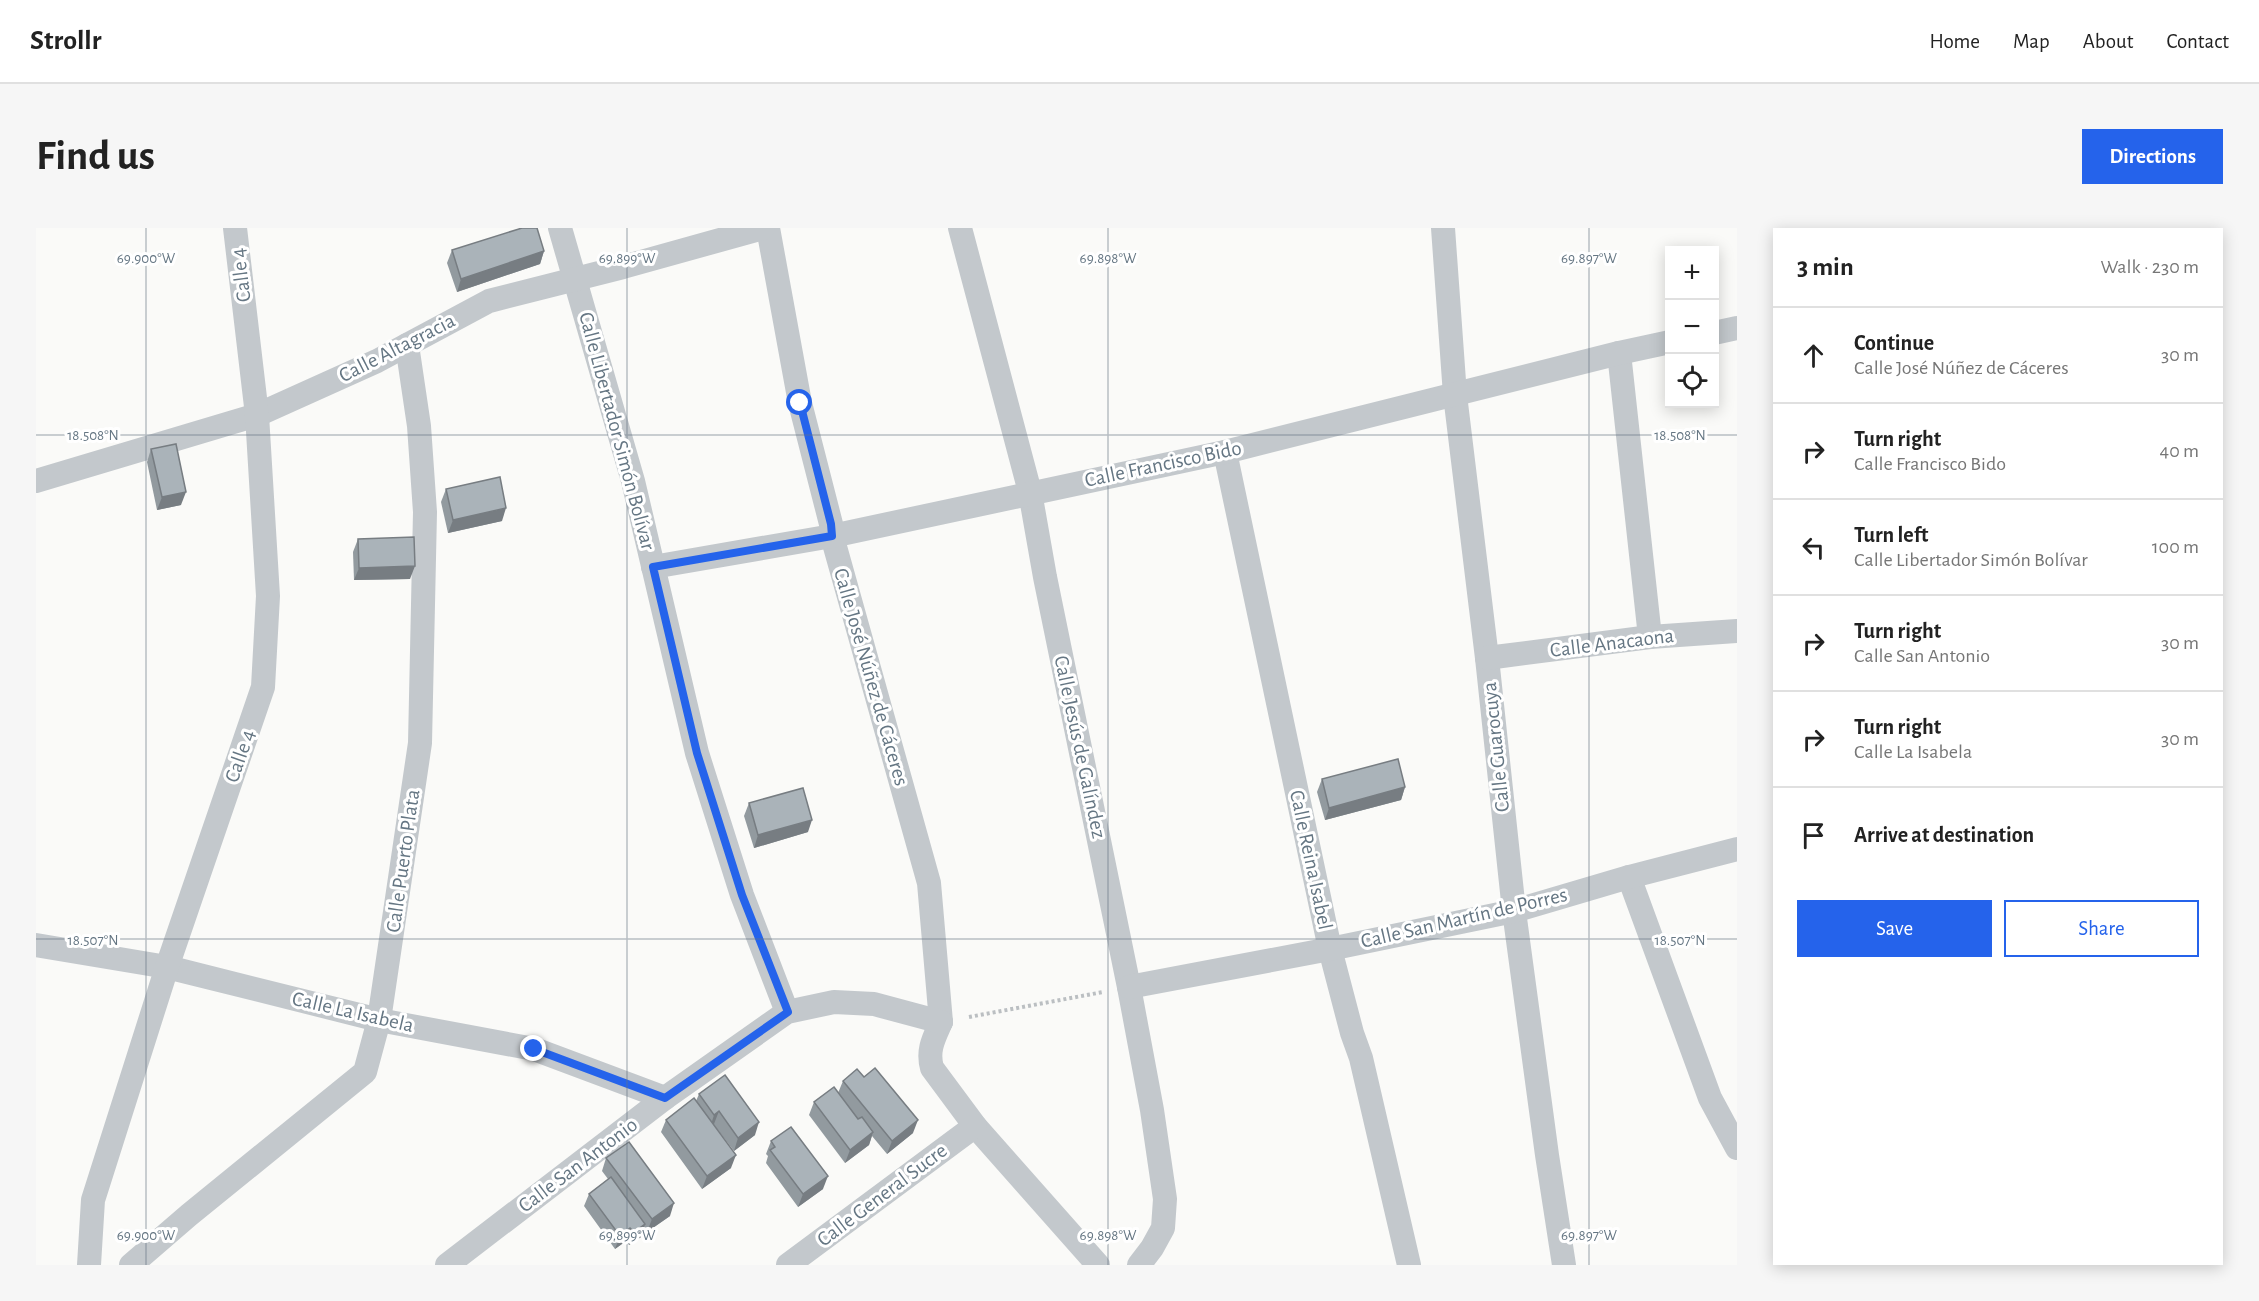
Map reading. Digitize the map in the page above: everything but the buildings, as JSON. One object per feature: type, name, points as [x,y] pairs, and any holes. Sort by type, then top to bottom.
[{"type":"street","name":"Calle 4","points":[[88,1265],[93,1200],[168,967],[263,687],[268,596],[257,415],[235,228]]},
{"type":"street","name":"Calle Libertador Simón Bolívar","points":[[560,228],[633,481],[697,753],[742,895],[788,1012]]},
{"type":"street","name":"Calle Altagracia","points":[[36,481],[257,415],[406,345],[489,301],[763,228]]},
{"type":"street","name":"Calle José Núñez de Cáceres","points":[[768,228],[800,403],[831,524],[832,536],[929,883],[941,1022]]},
{"type":"street","name":"Calle Jesús de Galíndez","points":[[960,228],[1030,492],[1152,1110],[1165,1199],[1162,1228],[1152,1248],[1139,1265]]},
{"type":"street","name":"Calle Guarocuya","points":[[1443,228],[1455,395],[1487,658],[1514,911],[1564,1265]]},
{"type":"street","points":[[1719,332],[1737,328]]},
{"type":"street","name":"Calle Francisco Bido","points":[[653,567],[832,536],[1225,452],[1619,352],[1665,343]]},
{"type":"street","name":"Calle Puerto Plata","points":[[131,1265],[365,1072],[379,1020],[420,743],[425,512],[419,426],[406,345]]},
{"type":"street","points":[[1619,352],[1650,637]]},
{"type":"street","name":"Calle Reina Isabel","points":[[1225,452],[1330,949],[1361,1058],[1409,1265]]},
{"type":"street","name":"Calle Anacaona","points":[[1487,658],[1650,637],[1737,631]]},
{"type":"street","name":"Calle San Martín de Porres","points":[[1129,987],[1514,911],[1629,877],[1737,849]]},
{"type":"street","points":[[1629,877],[1710,1098],[1737,1148]]},
{"type":"street","name":"Calle La Isabela","points":[[36,945],[168,967],[379,1020],[534,1049],[665,1098]]},
{"type":"street","name":"Calle San Antonio","points":[[447,1265],[665,1098],[788,1012],[834,1002],[873,1004],[941,1022]]},
{"type":"street","points":[[941,1022],[931,1043],[929,1056],[932,1068],[975,1126],[1098,1265]]},
{"type":"street","name":"Calle General Sucre","points":[[788,1265],[975,1126]]},
{"type":"path","points":[[941,1022],[1129,987]]},
{"type":"route","points":[[534,1049],[665,1098],[788,1012],[742,895],[697,753],[653,567],[832,536],[831,524],[800,403]]}]
